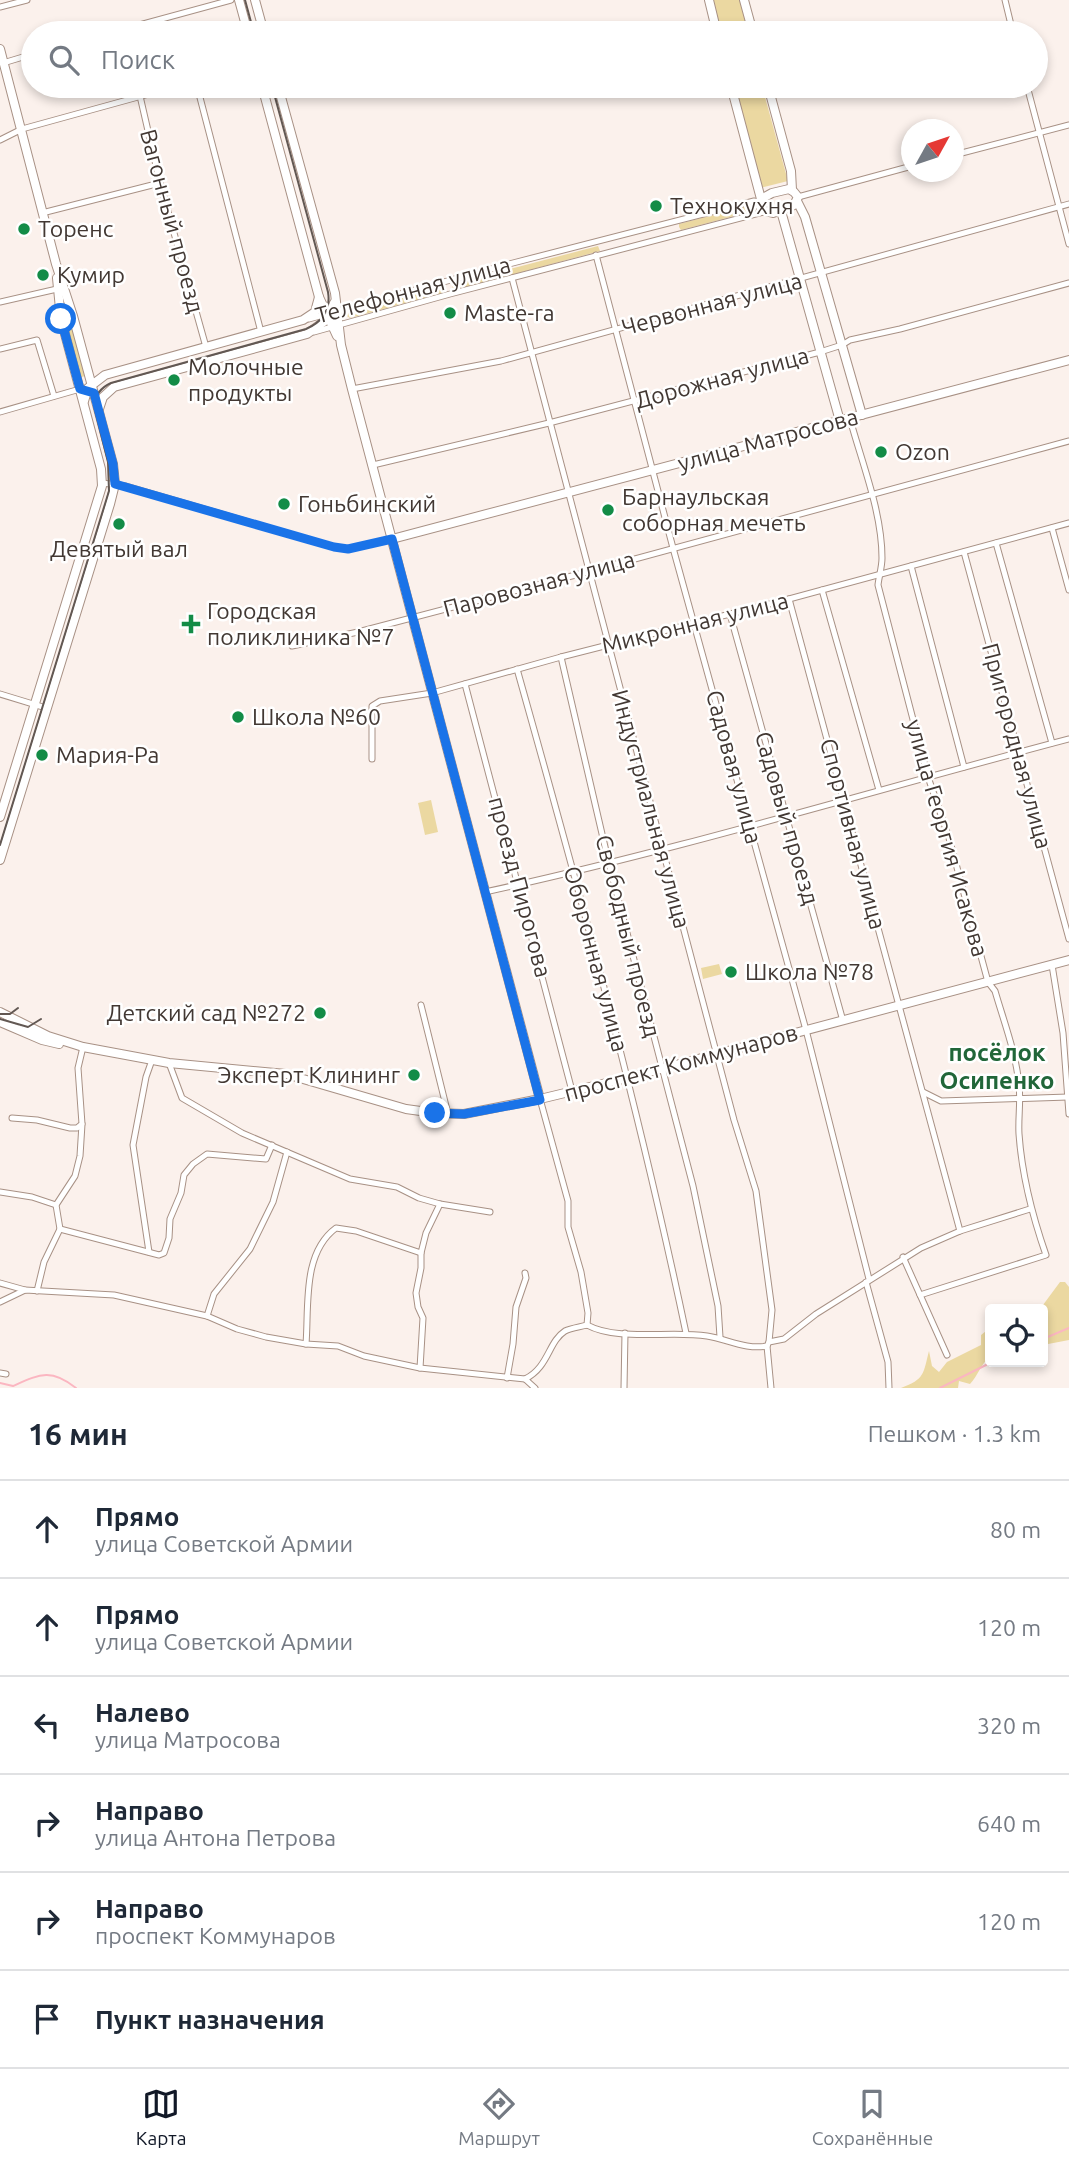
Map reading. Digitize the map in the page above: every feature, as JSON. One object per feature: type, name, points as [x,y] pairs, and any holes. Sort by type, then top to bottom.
[{"type":"street","points":[[0,8],[27,0]]},
{"type":"street","points":[[154,21],[231,0]]},
{"type":"street","points":[[239,0],[245,21]]},
{"type":"street","points":[[255,0],[261,21]]},
{"type":"street","points":[[709,0],[714,21]]},
{"type":"street","points":[[744,0],[750,21]]},
{"type":"street","points":[[1005,0],[1010,21]]},
{"type":"street","points":[[0,48],[56,264],[74,316],[88,389],[84,404],[102,469],[102,483],[0,817]]},
{"type":"street","points":[[2,63],[21,57]]},
{"type":"street","points":[[0,140],[22,129],[133,98]]},
{"type":"street","name":"Вагонный проезд","points":[[140,98],[160,183],[206,347]]},
{"type":"street","points":[[200,98],[261,332]]},
{"type":"street","points":[[265,98],[319,297],[331,313],[341,345],[568,1200],[568,1227],[581,1272],[588,1313],[587,1325]]},
{"type":"street","points":[[281,98],[335,293],[331,313],[307,334]]},
{"type":"street","points":[[734,98],[760,208],[764,212],[781,211],[796,196]]},
{"type":"street","points":[[771,98],[796,196],[862,415]]},
{"type":"street","points":[[1030,98],[1069,244]]},
{"type":"street","points":[[964,152],[1069,125]]},
{"type":"street","points":[[760,200],[777,191],[796,196],[901,169]]},
{"type":"street","points":[[42,213],[160,183]]},
{"type":"street","name":"Телефонная улица","points":[[88,389],[105,375],[760,200]]},
{"type":"street","name":"Червонная улица","points":[[352,389],[501,361],[1059,209],[1069,204]]},
{"type":"street","points":[[781,211],[840,421]]},
{"type":"street","name":"Телефонная улица","points":[[0,412],[88,389],[108,391],[120,385],[335,326],[764,212]]},
{"type":"street","name":"Садовая улица","points":[[596,255],[618,330],[673,548],[806,1031],[888,1362],[889,1388]]},
{"type":"street","points":[[0,858],[115,484],[113,464],[99,411],[61,319],[56,264]]},
{"type":"street","name":"Индустриальная улица","points":[[512,278],[587,572],[734,1120],[756,1191],[772,1310],[768,1344],[771,1388]]},
{"type":"street","name":"Дорожная улица","points":[[373,465],[636,401],[820,352],[850,340],[1069,284]]},
{"type":"street","points":[[0,302],[57,289]]},
{"type":"street","points":[[303,320],[315,312],[319,297]]},
{"type":"street","points":[[0,349],[37,340],[54,396]]},
{"type":"street","name":"улица Матросова","points":[[102,483],[115,484],[348,549],[568,494],[1069,360]]},
{"type":"street","points":[[99,411],[108,391]]},
{"type":"street","name":"улица Георгия Исакова","points":[[850,419],[882,544],[878,585],[928,777],[988,982],[995,991],[1015,1059],[1022,1168],[1030,1209],[1046,1255],[920,1295]]},
{"type":"street","name":"Паровозная улица","points":[[292,646],[587,572],[1069,441]]},
{"type":"street","name":"Микронная улица","points":[[372,759],[372,706],[380,701],[432,693],[1069,523]]},
{"type":"street","points":[[1052,528],[1069,590]]},
{"type":"street","points":[[996,543],[1052,743]]},
{"type":"street","name":"Пригородная улица","points":[[964,552],[1069,939]]},
{"type":"street","points":[[911,566],[964,767]]},
{"type":"street","points":[[822,590],[879,790]]},
{"type":"street","name":"Спортивная улица","points":[[789,599],[960,1231]]},
{"type":"street","points":[[64,610],[76,614]]},
{"type":"street","name":"Садовый проезд","points":[[730,614],[843,1021]]},
{"type":"street","name":"Свободный проезд","points":[[561,657],[609,864],[699,1213],[718,1306],[720,1338]]},
{"type":"street","name":"Оборонная улица","points":[[517,669],[574,872],[627,1078],[686,1333]]},
{"type":"street","name":"проезд Пирогова","points":[[465,684],[572,1091]]},
{"type":"street","points":[[0,694],[46,708]]},
{"type":"street","points":[[485,892],[663,850],[1069,738]]},
{"type":"street","name":"проспект Коммунаров","points":[[0,1022],[42,1040],[169,1063],[286,1074],[407,1109],[449,1114],[492,1110],[540,1100],[1069,960]]},
{"type":"street","points":[[1052,965],[1063,1033],[1069,1114]]},
{"type":"street","points":[[421,1005],[449,1114]]},
{"type":"street","name":"проспект Коммунаров","points":[[0,1012],[48,1036],[83,1047]]},
{"type":"street","points":[[37,1291],[44,1262],[60,1229],[56,1205],[75,1176],[80,1156],[82,1125],[78,1068],[83,1047]]},
{"type":"street","points":[[149,1252],[133,1145],[146,1077],[152,1060]]},
{"type":"street","points":[[169,1063],[182,1098],[242,1133],[350,1179],[397,1187],[419,1198],[440,1204],[490,1213]]},
{"type":"street","points":[[923,1091],[942,1101],[1068,1097]]},
{"type":"street","points":[[12,1118],[37,1120],[70,1128],[82,1125]]},
{"type":"street","points":[[60,1229],[159,1255],[167,1249],[170,1219],[181,1193],[184,1175],[193,1164],[207,1154],[263,1160],[272,1146]]},
{"type":"street","points":[[207,1316],[214,1294],[250,1249],[273,1202],[287,1152]]},
{"type":"street","points":[[0,1192],[32,1197],[56,1205]]},
{"type":"street","points":[[419,1368],[423,1318],[416,1293],[421,1253],[426,1233],[440,1204]]},
{"type":"street","points":[[0,1283],[24,1290],[80,1291],[114,1295],[207,1316],[237,1329],[306,1344],[338,1346],[364,1356],[419,1368],[525,1379],[536,1374],[564,1332],[587,1325],[602,1331],[625,1333],[686,1333],[720,1338],[741,1345],[768,1344],[784,1339],[903,1257],[960,1231],[1030,1209]]},
{"type":"street","points":[[306,1344],[315,1254],[326,1235],[337,1228],[356,1231],[421,1253]]},
{"type":"street","points":[[903,1257],[947,1354]]},
{"type":"street","points":[[507,1378],[516,1307],[526,1278],[525,1273]]},
{"type":"street","points":[[0,1302],[24,1290]]},
{"type":"street","points":[[624,1388],[625,1333]]},
{"type":"street","points":[[525,1379],[535,1388]]},
{"type":"shaded area","points":[[710,0],[740,0],[745,21],[716,21]]},
{"type":"shaded area","points":[[736,98],[765,98],[788,181],[760,188]]},
{"type":"shaded area","points":[[755,204],[757,210],[681,230],[679,227],[679,224]]},
{"type":"shaded area","points":[[598,246],[600,251],[455,290],[452,287],[453,284]]},
{"type":"shaded area","points":[[441,287],[443,293],[350,318],[347,316],[348,312]]},
{"type":"shaded area","points":[[71,320],[86,376],[81,377],[66,321]]},
{"type":"shaded area","points":[[431,800],[438,832],[425,835],[418,803]]},
{"type":"shaded area","points":[[719,964],[722,974],[703,979],[701,968]]},
{"type":"shaded area","points":[[1060,1282],[1065,1282],[1069,1287],[1069,1340],[1048,1344],[1048,1304],[1044,1304]]},
{"type":"shaded area","points":[[985,1332],[985,1362],[970,1384],[959,1381],[958,1388],[901,1388],[915,1382],[922,1375],[929,1351],[932,1366],[939,1372],[947,1362],[981,1345],[981,1335]]},
{"type":"waterway","points":[[1048,1337],[1069,1328]]},
{"type":"waterway","points":[[940,1388],[985,1366]]},
{"type":"waterway","points":[[0,1383],[13,1386],[38,1376],[52,1375],[76,1388]]},
{"type":"tram line","points":[[245,0],[251,21]]},
{"type":"tram line","points":[[0,845],[109,491],[108,462],[94,406],[97,395],[111,383],[306,329],[317,323],[327,310],[328,292],[275,98]]},
{"type":"tram line","points":[[0,1014],[10,1014],[18,1008]]},
{"type":"tram line","points":[[0,1019],[28,1027],[41,1019]]},
{"type":"place","name":"Технокухня","points":[[656,206]]},
{"type":"place","name":"Торенс","points":[[24,229]]},
{"type":"place","name":"Кумир","points":[[43,275]]},
{"type":"place","name":"Maste-ra","points":[[450,313]]},
{"type":"place","name":"Молочные продукты","points":[[174,380]]},
{"type":"place","name":"Ozon","points":[[881,452]]},
{"type":"place","name":"Гоньбинский","points":[[284,504]]},
{"type":"place","name":"Барнаульская соборная мечеть","points":[[608,510]]},
{"type":"place","name":"Девятый вал","points":[[119,524]]},
{"type":"place","name":"Городская поликлиника №7","points":[[191,624]]},
{"type":"place","name":"Школа №60","points":[[238,717]]},
{"type":"place","name":"Мария-Ра","points":[[42,755]]},
{"type":"place","name":"Школа №78","points":[[731,972]]},
{"type":"place","name":"Детский сад №272","points":[[320,1013]]},
{"type":"place","name":"Эксперт Клининг","points":[[414,1075]]},
{"type":"district","name":"посёлок Осипенко","points":[[997,1067]]},
{"type":"route","points":[[61,319],[80,389],[94,393],[113,464],[115,484],[334,547],[348,549],[392,539],[540,1100],[464,1114],[435,1113]]}]
